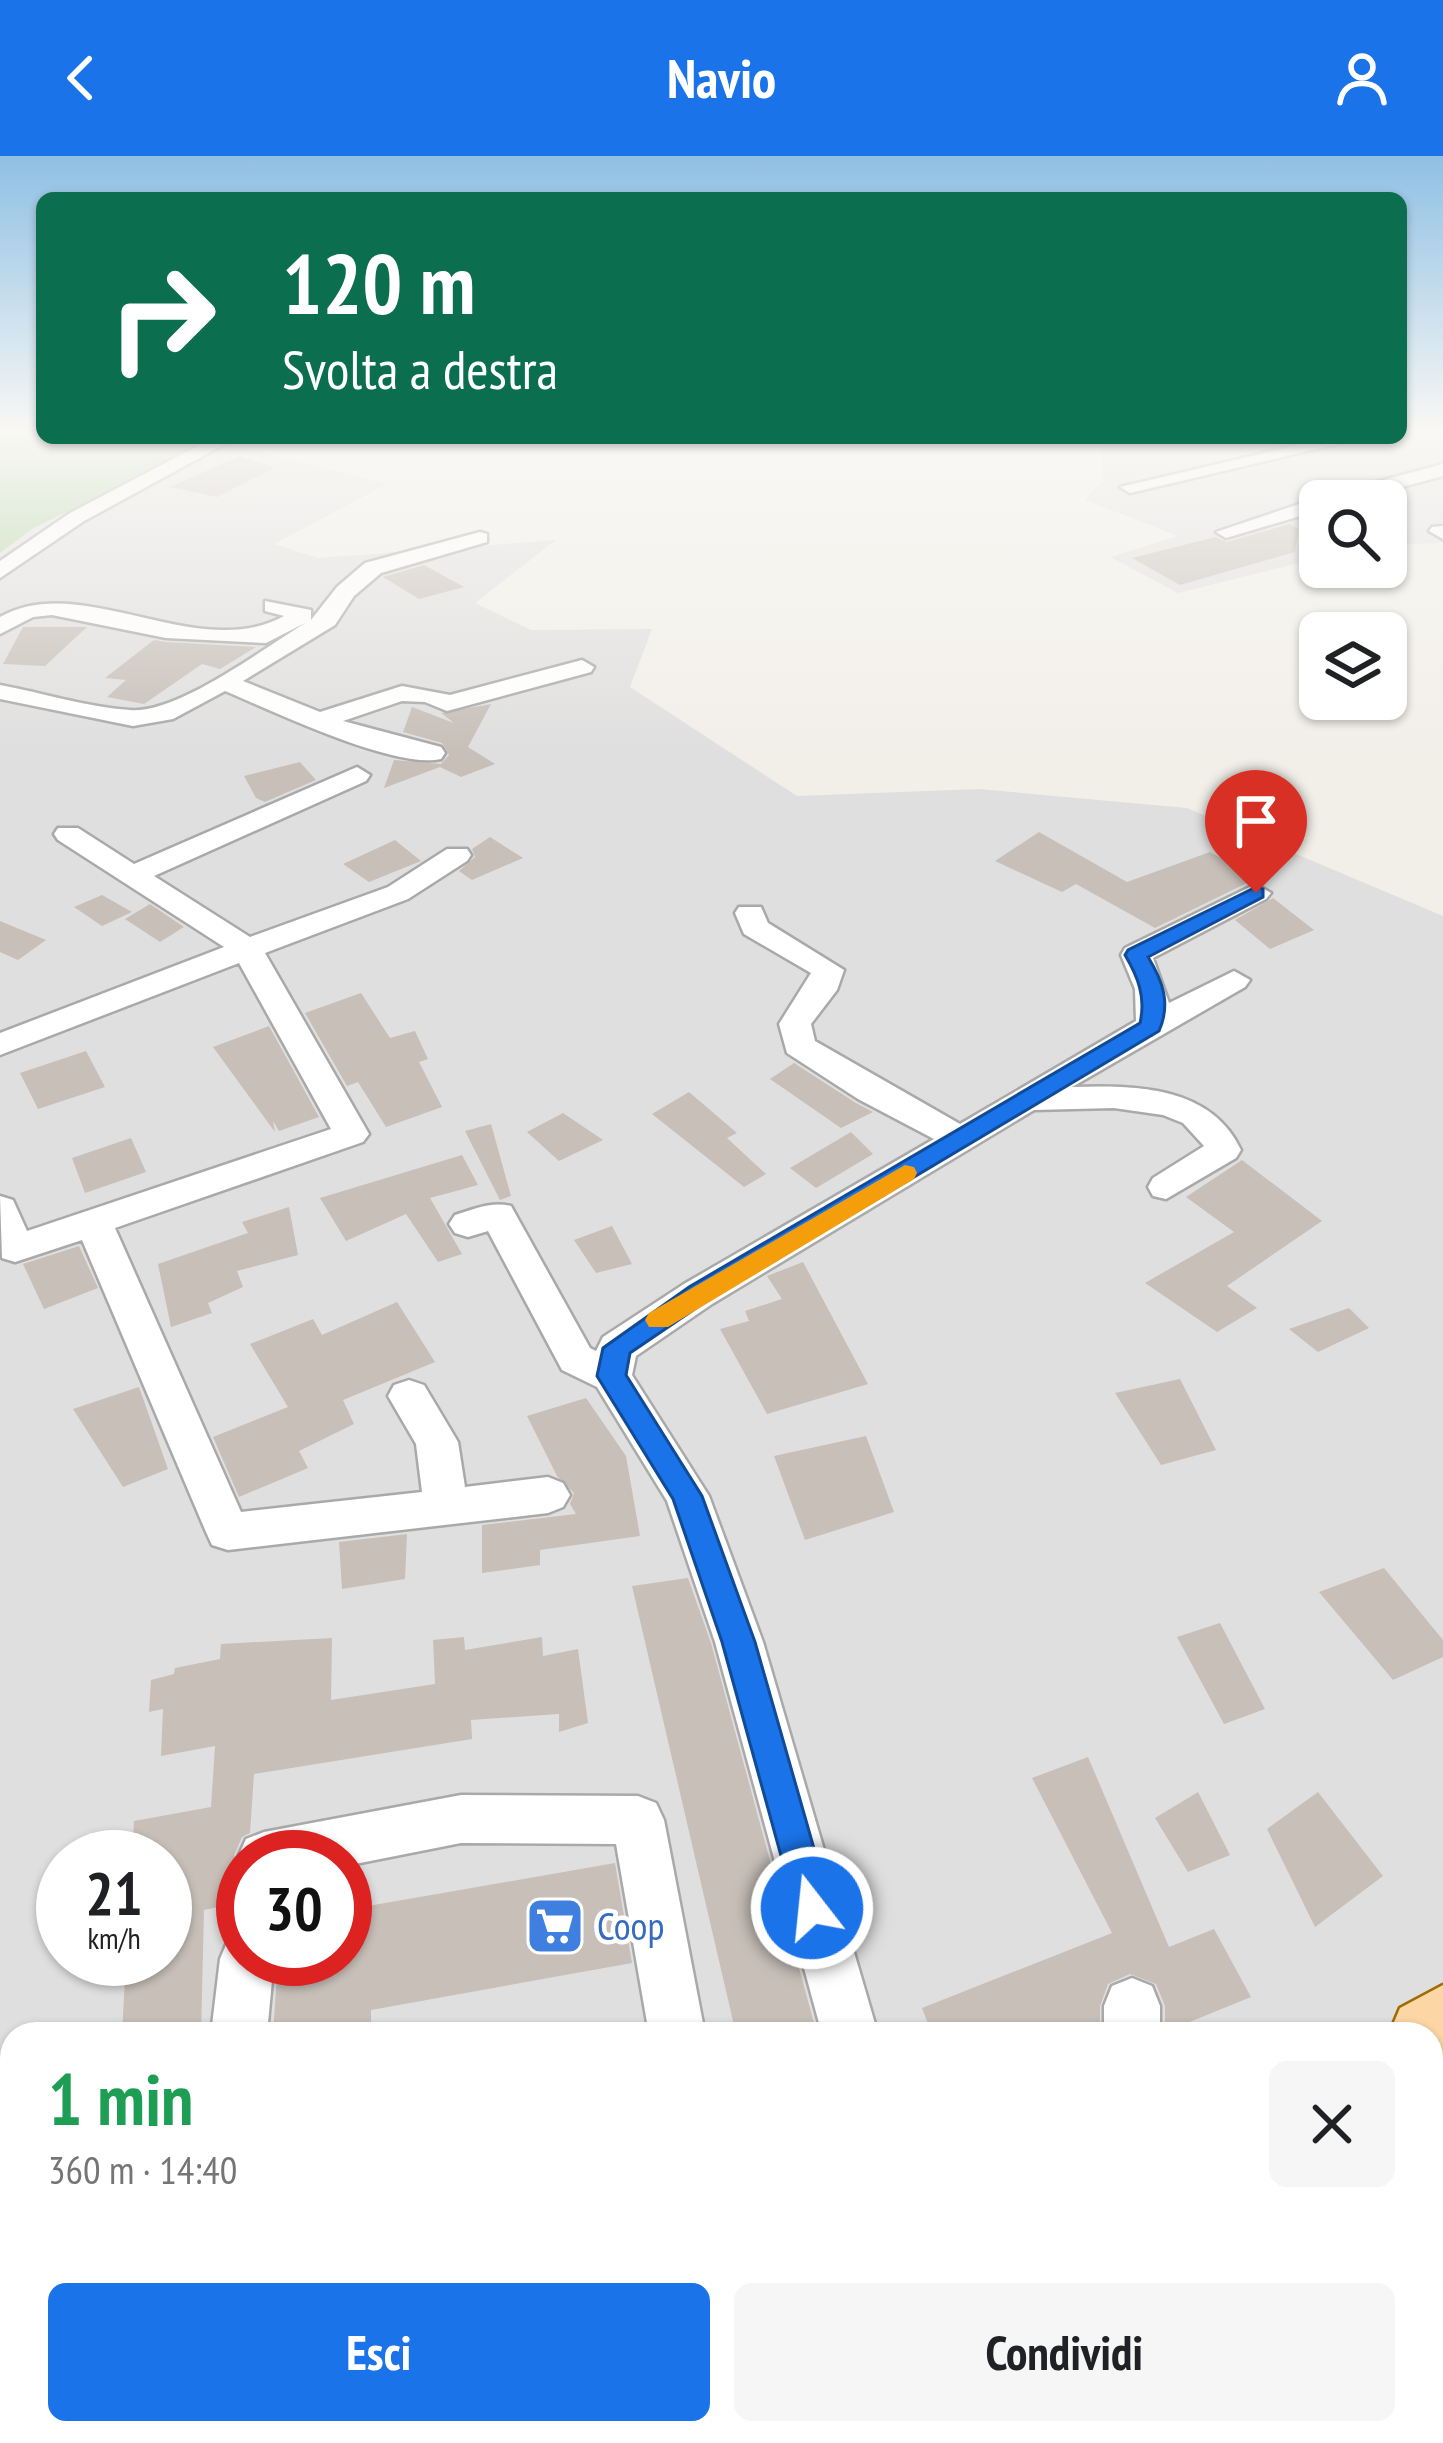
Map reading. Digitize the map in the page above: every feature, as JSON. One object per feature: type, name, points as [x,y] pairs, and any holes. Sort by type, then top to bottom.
[{"type":"street","points":[[0,571],[45,540]]},
{"type":"street","points":[[0,692],[133,718],[164,714],[327,620],[345,592],[373,568],[474,540]]},
{"type":"street","points":[[0,626],[27,610],[52,608],[98,616],[157,639],[266,636],[303,615],[273,606]]},
{"type":"street","points":[[65,637],[98,616]]},
{"type":"street","points":[[320,721],[402,693],[432,693],[447,704],[582,667]]},
{"type":"street","points":[[224,682],[401,751],[432,753]]},
{"type":"street","points":[[132,874],[357,775]]},
{"type":"street","points":[[0,1209],[15,1249],[94,1226],[351,1134],[247,949],[68,834]]},
{"type":"street","points":[[0,1045],[398,893],[457,855]]},
{"type":"street","points":[[1151,1026],[1155,1007],[1149,977],[1136,955],[1256,893]]},
{"type":"street","points":[[750,914],[755,928],[828,970],[821,990],[795,1024],[799,1046],[870,1091],[962,1139]]},
{"type":"street","points":[[611,1376],[617,1348],[698,1294],[1234,980]]},
{"type":"street","points":[[1026,1100],[1138,1098],[1208,1124],[1220,1137],[1223,1150],[1166,1187]]},
{"type":"street","points":[[468,1224],[498,1215],[576,1359],[611,1376],[687,1496],[739,1642],[847,2022]]},
{"type":"street","points":[[94,1226],[228,1532],[548,1495]]},
{"type":"street","points":[[409,1396],[437,1442],[446,1506]]},
{"type":"street","points":[[372,1836],[461,1819],[638,1820],[675,2022]]},
{"type":"street","points":[[240,2022],[244,1986]]},
{"type":"shaded area","points":[[18,540],[282,540],[274,544],[318,558],[556,540],[475,603],[531,630],[652,629],[630,687],[797,796],[979,789],[1187,808],[1443,916],[1443,2022],[0,2022],[0,553]]},
{"type":"shaded area","points":[[1166,540],[1299,540],[1299,563],[1178,593],[1110,557]]},
{"type":"shaded area","points":[[1407,540],[1443,540],[1407,544]]},
{"type":"green space","points":[[0,540],[18,540],[0,553]]},
{"type":"building","points":[[1204,540],[1297,540],[1295,552],[1180,585],[1132,558]]},
{"type":"building","points":[[424,565],[464,587],[419,599],[383,577]]},
{"type":"building","points":[[23,627],[87,627],[45,666],[3,664]]},
{"type":"building","points":[[154,640],[256,647],[220,669],[202,664],[144,704],[107,697],[126,680],[105,678]]},
{"type":"building","points":[[491,704],[468,747],[495,764],[461,777],[440,767],[384,788],[394,760],[441,764],[449,755],[442,743],[403,732],[412,707],[454,723],[441,713]]},
{"type":"building","points":[[300,762],[316,780],[265,802],[256,798],[244,776]]},
{"type":"building","points":[[1039,832],[1127,882],[1210,852],[1250,874],[1244,876],[1251,881],[1155,928],[1076,884],[1062,892],[995,861]]},
{"type":"building","points":[[490,837],[523,858],[472,880],[459,871],[475,857],[472,849]]},
{"type":"building","points":[[395,840],[421,861],[369,882],[343,864]]},
{"type":"building","points":[[102,895],[132,912],[102,926],[74,907]]},
{"type":"building","points":[[1273,898],[1314,930],[1270,949],[1235,920]]},
{"type":"building","points":[[150,904],[184,927],[160,942],[125,919]]},
{"type":"building","points":[[0,921],[46,940],[18,960],[0,952]]},
{"type":"building","points":[[361,993],[390,1038],[415,1031],[428,1059],[419,1062],[442,1107],[386,1127],[358,1082],[347,1086],[305,1013]]},
{"type":"building","points":[[269,1026],[319,1117],[279,1131],[273,1121],[275,1132],[213,1047]]},
{"type":"building","points":[[86,1051],[105,1087],[38,1109],[20,1073]]},
{"type":"building","points":[[794,1063],[873,1112],[841,1128],[770,1079]]},
{"type":"building","points":[[689,1092],[737,1133],[727,1138],[766,1174],[744,1187],[652,1114]]},
{"type":"building","points":[[563,1113],[603,1140],[559,1161],[527,1132]]},
{"type":"building","points":[[491,1124],[511,1196],[500,1200],[465,1131]]},
{"type":"building","points":[[851,1132],[873,1154],[816,1188],[790,1168]]},
{"type":"building","points":[[131,1138],[146,1172],[85,1193],[72,1158]]},
{"type":"building","points":[[462,1155],[478,1185],[430,1198],[462,1254],[438,1262],[406,1214],[346,1241],[320,1198]]},
{"type":"building","points":[[1242,1160],[1322,1221],[1227,1286],[1257,1308],[1217,1332],[1145,1283],[1234,1232],[1186,1197]]},
{"type":"building","points":[[289,1207],[298,1255],[237,1271],[243,1287],[208,1303],[212,1313],[171,1327],[158,1264],[248,1233],[242,1222]]},
{"type":"building","points":[[612,1226],[632,1264],[596,1273],[574,1240]]},
{"type":"building","points":[[79,1246],[98,1288],[44,1309],[23,1264]]},
{"type":"building","points":[[803,1262],[868,1384],[767,1414],[720,1329],[749,1321],[745,1311],[782,1299],[767,1276]]},
{"type":"building","points":[[397,1302],[435,1362],[343,1400],[354,1424],[299,1451],[308,1468],[239,1497],[213,1437],[288,1407],[250,1344],[313,1319],[322,1335]]},
{"type":"building","points":[[1349,1308],[1369,1328],[1318,1352],[1289,1329]]},
{"type":"building","points":[[1180,1379],[1216,1450],[1161,1465],[1115,1393]]},
{"type":"building","points":[[139,1387],[168,1469],[123,1487],[73,1409]]},
{"type":"building","points":[[586,1398],[626,1456],[640,1536],[540,1550],[540,1565],[482,1573],[482,1525],[576,1514],[570,1504],[574,1493],[557,1476],[527,1416]]},
{"type":"building","points":[[866,1436],[894,1512],[805,1540],[774,1456]]},
{"type":"building","points":[[407,1534],[405,1579],[342,1589],[339,1542]]},
{"type":"building","points":[[1384,1568],[1443,1640],[1443,1657],[1393,1680],[1319,1592]]},
{"type":"building","points":[[688,1578],[711,1643],[814,2022],[733,2022],[632,1586]]},
{"type":"building","points":[[1220,1623],[1265,1709],[1224,1724],[1177,1637]]},
{"type":"building","points":[[464,1637],[465,1650],[542,1637],[543,1656],[578,1649],[588,1723],[559,1732],[559,1714],[471,1720],[472,1739],[254,1774],[250,1830],[216,1830],[216,1908],[204,1910],[201,2022],[123,2022],[125,1986],[192,1986],[192,1830],[134,1830],[134,1821],[211,1807],[215,1746],[161,1756],[163,1709],[149,1712],[151,1680],[174,1674],[175,1668],[220,1659],[221,1644],[332,1638],[331,1700],[435,1684],[433,1640]]},
{"type":"building","points":[[1088,1757],[1169,1947],[1214,1929],[1251,1997],[1190,2022],[1165,2022],[1165,2006],[1156,1984],[1130,1974],[1108,1984],[1100,2022],[927,2022],[922,2008],[1112,1933],[1032,1778]]},
{"type":"building","points":[[1198,1792],[1230,1855],[1188,1872],[1155,1818]]},
{"type":"building","points":[[1318,1792],[1383,1876],[1315,1927],[1267,1829]]},
{"type":"building","points":[[615,1863],[632,1963],[371,2010],[371,2022],[274,2022],[276,1986],[372,1986],[372,1905]]},
{"type":"slow traffic","points":[[658,1320],[905,1173]]},
{"type":"place","name":"Coop","points":[[555,1926]]},
{"type":"route","points":[[812,1908],[739,1642],[687,1496],[611,1376],[617,1348],[698,1294],[1151,1026],[1155,1007],[1149,977],[1136,955],[1256,893]]}]
